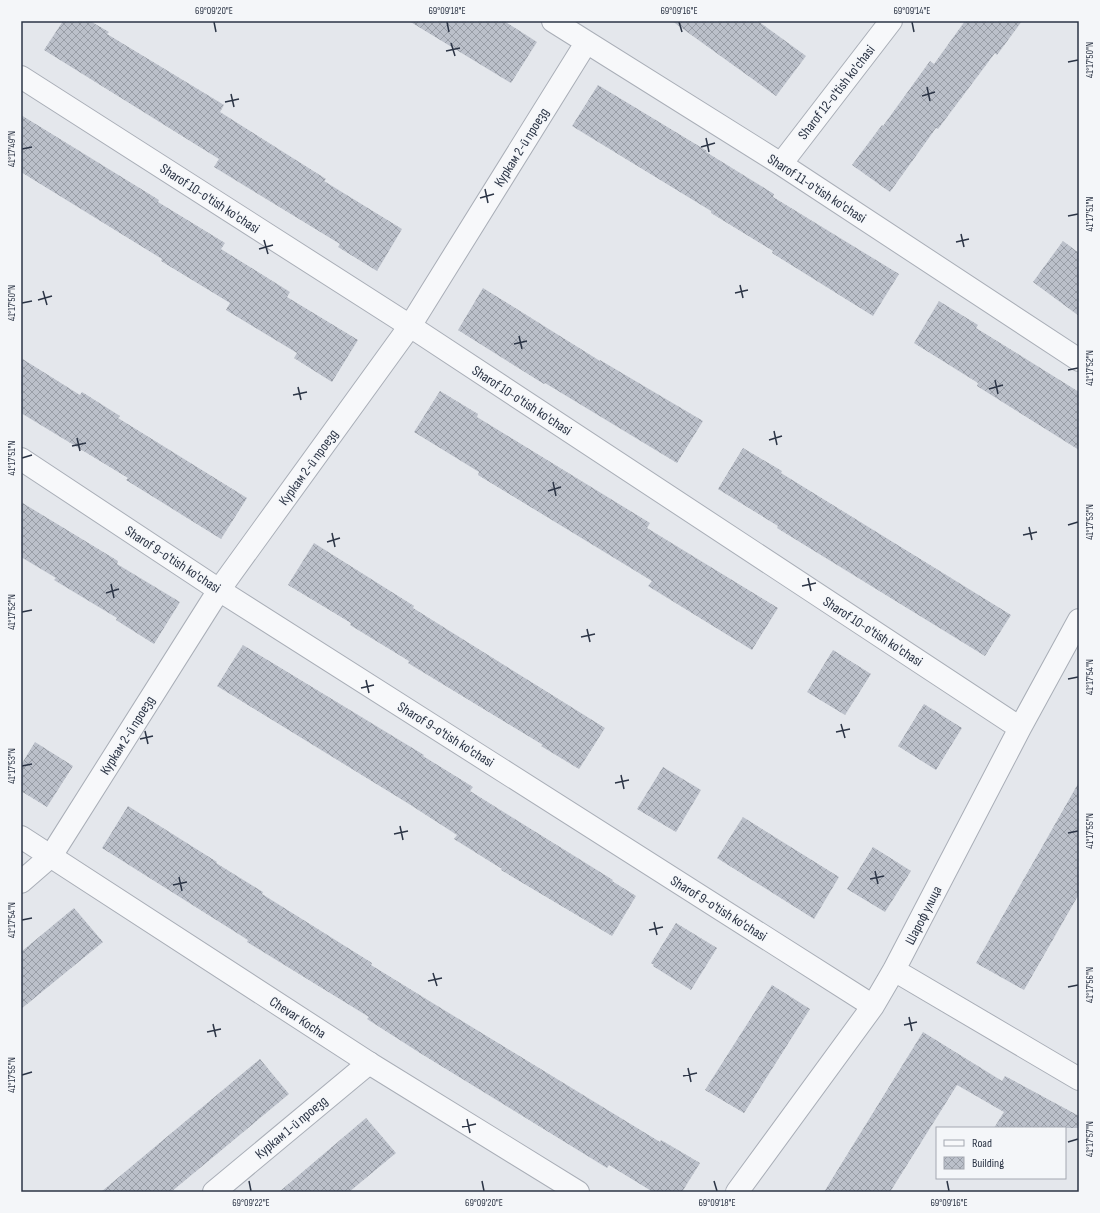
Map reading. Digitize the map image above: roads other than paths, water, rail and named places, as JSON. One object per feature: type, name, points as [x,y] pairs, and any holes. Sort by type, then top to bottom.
[{"type":"street","name":"Sharof 11-o'tish ko'chasi","points":[[552,21],[781,164],[1079,360]]},
{"type":"street","name":"Sharof 12-o'tish ko'chasi","points":[[781,164],[891,21]]},
{"type":"street","name":"Куркам 2-й проезд","points":[[21,882],[51,856],[219,590],[410,326],[586,43]]},
{"type":"street","name":"Sharof 10-o'tish ko'chasi","points":[[21,77],[410,326],[1020,728]]},
{"type":"street","name":"Sharof 9-o'tish ko'chasi","points":[[21,459],[219,590],[873,1006]]},
{"type":"street","name":"Шароф улица","points":[[737,1192],[873,1006],[894,970],[1020,728],[1079,620]]},
{"type":"street","name":"Chevar Kocha","points":[[21,837],[369,1063],[578,1192]]},
{"type":"street","points":[[894,970],[1079,1079]]},
{"type":"street","name":"Куркам 1-й проезд","points":[[214,1192],[369,1063]]}]
